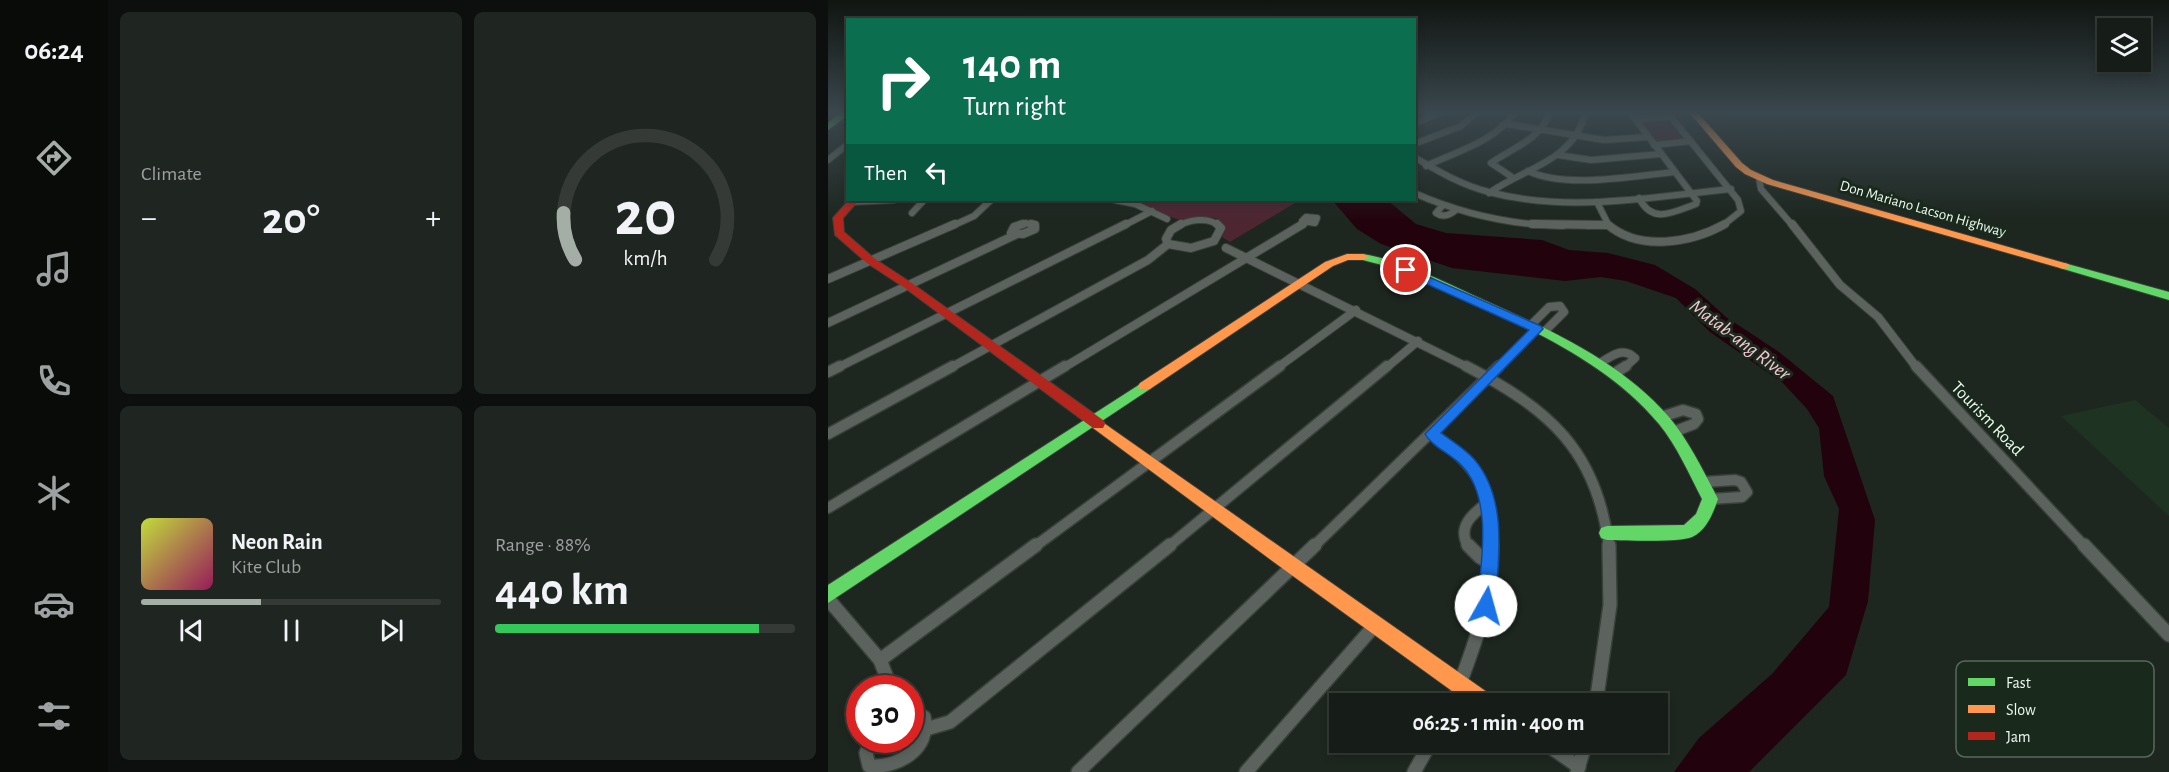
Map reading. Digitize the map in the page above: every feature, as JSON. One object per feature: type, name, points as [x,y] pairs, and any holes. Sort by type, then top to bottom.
[{"type":"street","points":[[828,160],[843,148]]},
{"type":"street","points":[[1426,166],[1465,148]]},
{"type":"street","points":[[1512,177],[1491,163],[1519,148]]},
{"type":"street","points":[[1489,193],[1512,177],[1528,171],[1564,148]]},
{"type":"street","points":[[1639,198],[1648,212],[1666,214],[1696,204],[1697,201],[1692,193],[1657,148]]},
{"type":"street","points":[[1416,194],[1456,210],[1501,221],[1545,226],[1607,225],[1619,232],[1661,242],[1680,241],[1728,224],[1738,216],[1741,206],[1731,189],[1697,148]]},
{"type":"street","name":"Don Mariano Lacson Highway","points":[[1724,148],[1739,165],[1759,178],[2169,296]]},
{"type":"street","points":[[1558,154],[1591,160],[1661,154]]},
{"type":"street","points":[[1416,158],[1450,179],[1489,193],[1531,201],[1597,202],[1731,189]]},
{"type":"street","points":[[1528,171],[1543,178],[1568,181],[1674,172]]},
{"type":"street","name":"Tourism Road","points":[[1759,178],[1761,189],[1789,220],[1840,285],[1878,317],[1923,376],[2169,635]]},
{"type":"street","points":[[853,201],[833,219],[839,234],[871,261],[909,286],[1292,566],[1472,693]]},
{"type":"street","points":[[912,213],[923,201]]},
{"type":"street","points":[[828,279],[974,216],[990,201]]},
{"type":"street","points":[[1118,201],[1152,211],[1167,219],[1186,222],[1201,220],[1215,222],[1221,228],[1219,236],[1226,248]]},
{"type":"street","points":[[1597,202],[1607,225]]},
{"type":"street","points":[[828,372],[1152,211]]},
{"type":"street","points":[[1167,219],[1171,229]]},
{"type":"street","points":[[1168,244],[1167,234],[1171,229],[1186,222]]},
{"type":"street","points":[[828,508],[1305,223]]},
{"type":"street","points":[[828,323],[1015,235]]},
{"type":"street","points":[[1202,246],[1219,236]]},
{"type":"street","points":[[1168,244],[1182,248]]},
{"type":"street","points":[[1148,261],[1168,244]]},
{"type":"street","points":[[828,434],[1148,261],[1182,248],[1202,246],[1226,248],[1356,310],[1488,377],[1547,418],[1568,438],[1582,460],[1594,487],[1607,533],[1610,587],[1605,648],[1598,693]]},
{"type":"street","points":[[886,675],[880,660],[828,597],[1300,283],[1335,261],[1349,256],[1406,270],[1537,329],[1615,373],[1662,417],[1704,482],[1710,499],[1704,518],[1696,527],[1686,532],[1607,533]]},
{"type":"street","points":[[880,660],[1356,310]]},
{"type":"street","points":[[1078,772],[1432,434],[1537,329]]},
{"type":"street","points":[[926,729],[950,723],[1418,341]]},
{"type":"street","points":[[1600,363],[1619,352],[1632,354],[1635,358],[1633,362],[1615,373]]},
{"type":"street","points":[[1662,417],[1683,410],[1691,410],[1696,414],[1698,419],[1694,424],[1672,432]]},
{"type":"street","points":[[1432,434],[1467,462],[1478,476],[1487,503],[1491,529],[1491,563],[1486,606],[1456,693]]},
{"type":"street","points":[[1704,482],[1735,480],[1741,482],[1747,492],[1742,497],[1710,499]]},
{"type":"street","points":[[1487,503],[1472,512],[1463,530],[1467,548],[1491,563]]},
{"type":"street","points":[[1246,772],[1376,624]]},
{"type":"street","points":[[867,753],[866,760],[875,770],[892,766],[913,753],[923,740],[926,729],[924,717]]},
{"type":"street","points":[[1414,772],[1425,753]]},
{"type":"street","points":[[1557,753],[1578,770],[1583,753]]},
{"type":"shaded area","points":[[1135,201],[1298,201],[1230,242],[1222,237],[1226,229],[1218,219],[1207,217],[1182,220]]},
{"type":"shaded area","points":[[2135,400],[2169,428],[2169,516],[2061,416]]},
{"type":"water","name":"Matab-ang River","points":[[1333,201],[1388,201],[1416,224],[1446,233],[1542,240],[1569,250],[1608,253],[1655,265],[1695,289],[1726,317],[1779,352],[1833,396],[1875,520],[1868,601],[1846,675],[1749,772],[1674,772],[1699,738],[1772,674],[1829,607],[1839,509],[1824,476],[1819,428],[1807,409],[1783,383],[1710,332],[1676,298],[1626,281],[1601,277],[1565,281],[1452,268],[1381,244],[1357,229]]},
{"type":"traffic: fast","points":[[1363,257],[1389,263],[1415,273],[1572,347],[1621,380],[1644,399],[1664,421],[1683,449],[1710,499],[1704,514],[1695,526],[1686,532],[1607,533]]},
{"type":"traffic: fast","points":[[2064,266],[2169,296]]},
{"type":"traffic: fast","points":[[828,595],[1145,386]]},
{"type":"traffic: slow","points":[[1724,148],[1748,172],[1770,182],[2064,266]]},
{"type":"traffic: slow","points":[[1145,386],[1329,264],[1347,257],[1363,257]]},
{"type":"traffic: slow","points":[[1098,424],[1292,566],[1471,693]]},
{"type":"traffic: jam","points":[[853,201],[838,218],[839,233],[871,261],[909,286],[1098,424]]},
{"type":"route","points":[[1406,270],[1537,329],[1432,434],[1467,462],[1478,476],[1487,503],[1492,544],[1486,606]]}]
